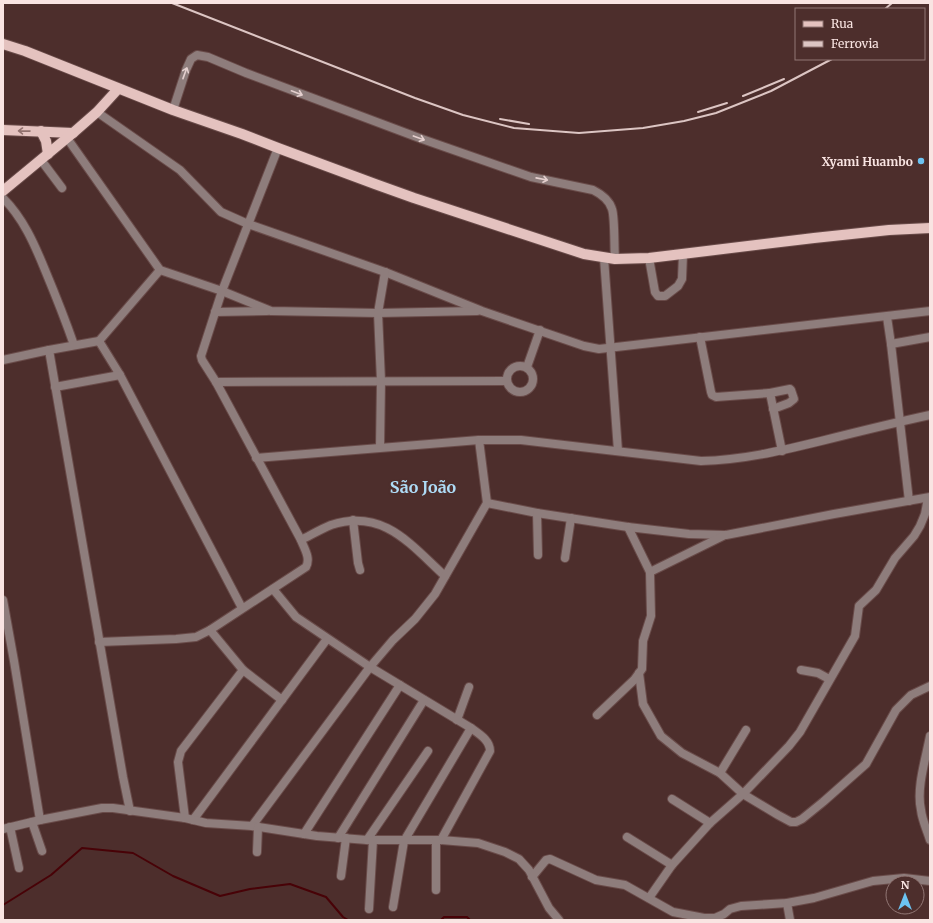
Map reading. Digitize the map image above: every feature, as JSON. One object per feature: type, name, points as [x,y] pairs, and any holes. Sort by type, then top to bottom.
[{"type":"main road","points":[[3,38],[25,51]]},
{"type":"main road","points":[[3,44],[25,51],[173,110],[422,200],[584,254],[604,258],[649,258],[851,234],[930,228]]},
{"type":"main road","points":[[3,191],[70,136],[97,112],[118,89]]},
{"type":"main road","points":[[3,130],[41,131],[70,136]]},
{"type":"main road","points":[[41,131],[46,141],[44,157]]},
{"type":"street","points":[[173,110],[191,59],[197,55],[208,57],[253,76],[415,137],[516,172],[531,177],[596,191],[609,202],[613,210],[614,259]]},
{"type":"street","points":[[97,112],[180,170],[217,210],[248,224],[385,272],[482,311],[584,346],[599,349],[930,311]]},
{"type":"street","points":[[70,136],[160,270],[271,311]]},
{"type":"street","points":[[99,642],[196,637],[210,630],[306,567],[308,562],[308,557],[301,540],[201,356],[222,292],[278,148]]},
{"type":"street","points":[[44,157],[62,188]]},
{"type":"street","points":[[3,198],[22,221],[33,241],[74,345]]},
{"type":"street","points":[[649,258],[655,292],[658,296],[665,296],[678,286],[682,279],[683,254]]},
{"type":"street","points":[[604,258],[618,451]]},
{"type":"street","points":[[3,360],[99,341],[160,270]]},
{"type":"street","points":[[380,447],[382,381],[378,313],[385,272]]},
{"type":"street","points":[[215,312],[271,311],[378,313],[482,311]]},
{"type":"street","points":[[887,317],[909,501]]},
{"type":"street","points":[[527,367],[540,330]]},
{"type":"street","points":[[891,344],[930,336]]},
{"type":"street","points":[[700,337],[710,392],[712,395],[716,397],[770,393],[790,389],[794,399],[789,403],[773,409]]},
{"type":"street","points":[[99,341],[120,376],[242,608]]},
{"type":"street","points":[[49,350],[99,642],[130,811]]},
{"type":"street","points":[[519,365],[527,367],[531,370],[534,378],[532,386],[526,391],[515,391],[508,385],[507,375],[515,366],[519,365]]},
{"type":"street","points":[[55,387],[120,376]]},
{"type":"street","points":[[216,382],[507,381]]},
{"type":"street","points":[[770,393],[782,451]]},
{"type":"street","points":[[256,458],[479,440],[521,440],[701,461],[726,461],[750,458],[782,451],[930,415]]},
{"type":"street","points":[[257,852],[255,827],[370,667],[435,594],[487,503],[479,440]]},
{"type":"street","points":[[487,503],[537,513],[628,527],[689,534],[726,534],[929,497],[928,510],[914,536],[895,558],[876,590],[859,606],[855,636],[800,732],[789,746],[742,794],[710,823],[672,865],[649,898]]},
{"type":"street","points":[[537,513],[538,555]]},
{"type":"street","points":[[565,558],[571,518]]},
{"type":"street","points":[[301,540],[331,525],[353,520],[366,520],[380,524],[396,533],[444,576]]},
{"type":"street","points":[[353,520],[360,570]]},
{"type":"street","points":[[628,527],[650,572],[651,616],[643,641],[642,669],[640,674],[643,704],[661,736],[682,753],[720,773],[742,794],[791,822],[796,822],[802,819],[866,764],[892,716],[902,703],[911,695],[930,686]]},
{"type":"street","points":[[650,572],[726,534]]},
{"type":"street","points":[[273,589],[296,617],[370,667],[471,728],[486,740],[490,751],[439,840],[436,890]]},
{"type":"street","points":[[3,600],[14,661],[36,821],[42,851]]},
{"type":"street","points":[[210,630],[243,670],[282,700]]},
{"type":"street","points":[[189,819],[282,700],[327,638]]},
{"type":"street","points":[[189,819],[178,762],[181,751],[243,670]]},
{"type":"street","points":[[801,670],[818,673],[829,679]]},
{"type":"street","points":[[598,715],[640,674]]},
{"type":"street","points":[[304,834],[400,685]]},
{"type":"street","points":[[457,720],[470,687]]},
{"type":"street","points":[[341,876],[342,838],[424,700]]},
{"type":"street","points":[[393,906],[404,841],[471,728]]},
{"type":"street","points":[[720,773],[746,730]]},
{"type":"street","points":[[930,736],[920,794],[920,809],[930,840]]},
{"type":"street","points":[[369,909],[370,840],[428,751]]},
{"type":"street","points":[[672,799],[710,823]]},
{"type":"street","points":[[19,868],[6,828],[102,808],[113,808],[189,819],[206,823],[255,827],[342,838],[404,841],[439,840],[478,843],[505,852],[518,859],[529,870],[549,908],[559,920]]},
{"type":"street","points":[[627,837],[672,865]]},
{"type":"street","points":[[532,877],[546,860],[550,859],[586,877],[625,885],[649,898],[672,916],[704,918],[726,917],[730,909],[741,906],[787,903],[814,898],[873,881],[904,878],[930,881]]},
{"type":"street","points":[[787,903],[790,920]]},
{"type":"waterway","points":[[3,905],[51,875],[82,848],[133,853],[173,876],[220,896],[250,889],[290,884],[326,897],[343,917],[348,920]]},
{"type":"waterway","points":[[441,920],[444,917],[467,917],[470,920]]},
{"type":"railway","points":[[172,3],[415,98],[463,115],[514,128],[579,133],[643,128],[684,121],[716,113],[771,91],[830,60]]},
{"type":"railway","points":[[886,8],[892,3]]},
{"type":"railway","points":[[743,96],[784,79]]},
{"type":"railway","points":[[698,112],[727,103]]},
{"type":"railway","points":[[500,119],[529,124]]},
{"type":"place","name":"Xyami Huambo","points":[[921,161]]},
{"type":"district","name":"São João","points":[[423,487]]}]
